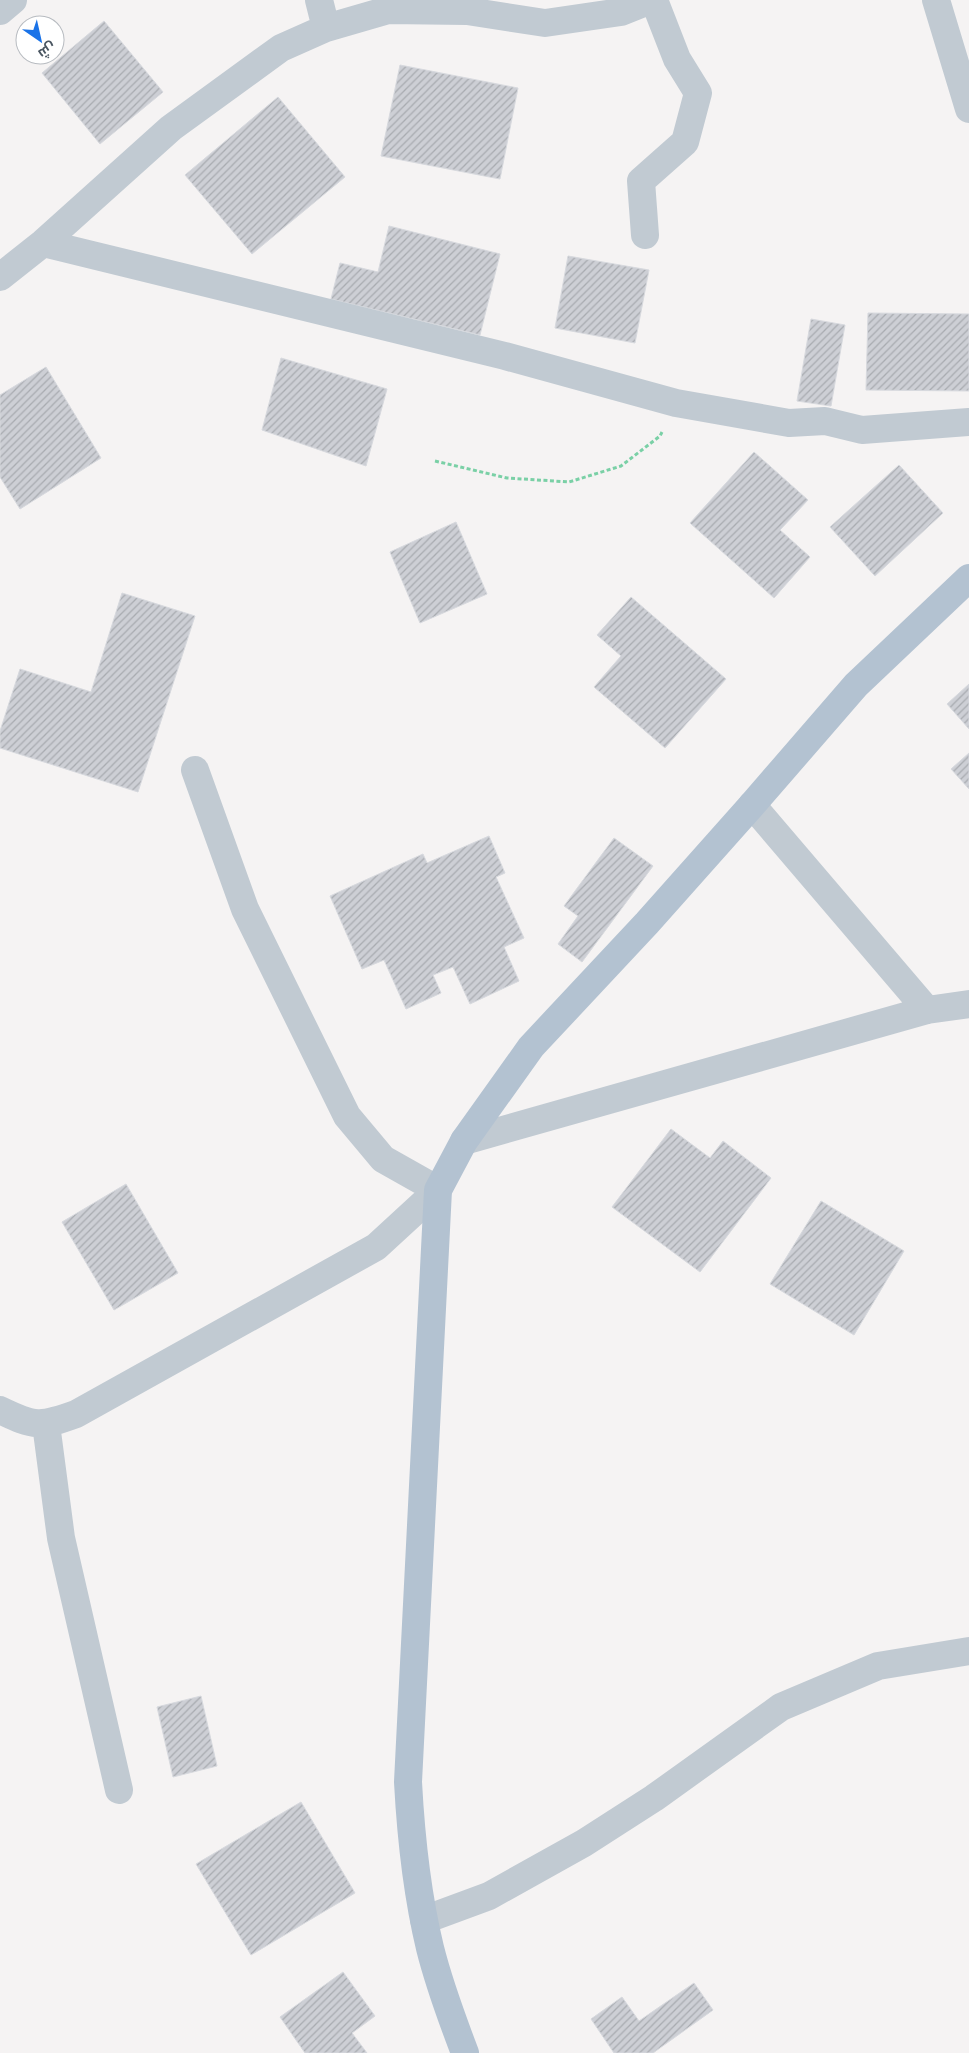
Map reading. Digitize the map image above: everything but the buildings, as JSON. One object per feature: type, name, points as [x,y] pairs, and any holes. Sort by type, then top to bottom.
[{"type":"main road","points":[[465,2053],[431,1949],[424,1920],[411,1831],[408,1782],[438,1190],[464,1141],[531,1047],[647,923],[856,685],[969,578]]},
{"type":"street","points":[[0,11],[13,0]]},
{"type":"street","points":[[318,0],[326,28]]},
{"type":"street","points":[[0,277],[43,243],[171,128],[281,48],[326,28],[388,10],[467,11],[544,23],[621,12],[653,0],[677,59],[698,93],[685,142],[642,181],[645,235]]},
{"type":"street","points":[[936,0],[969,109]]},
{"type":"street","points":[[43,243],[505,356],[676,403],[789,423],[825,421],[862,430],[969,422]]},
{"type":"street","points":[[0,1410],[24,1422],[46,1424],[76,1414],[376,1248],[438,1190],[383,1159],[347,1116],[245,909],[195,770]]},
{"type":"street","points":[[752,805],[927,1010]]},
{"type":"street","points":[[464,1141],[927,1010],[969,1004]]},
{"type":"street","points":[[46,1424],[61,1538],[119,1790]]},
{"type":"street","points":[[424,1920],[489,1896],[577,1848],[654,1798],[781,1707],[878,1666],[969,1652]]},
{"type":"path","points":[[435,460],[507,478],[569,482],[621,466],[660,436],[676,403]]}]
